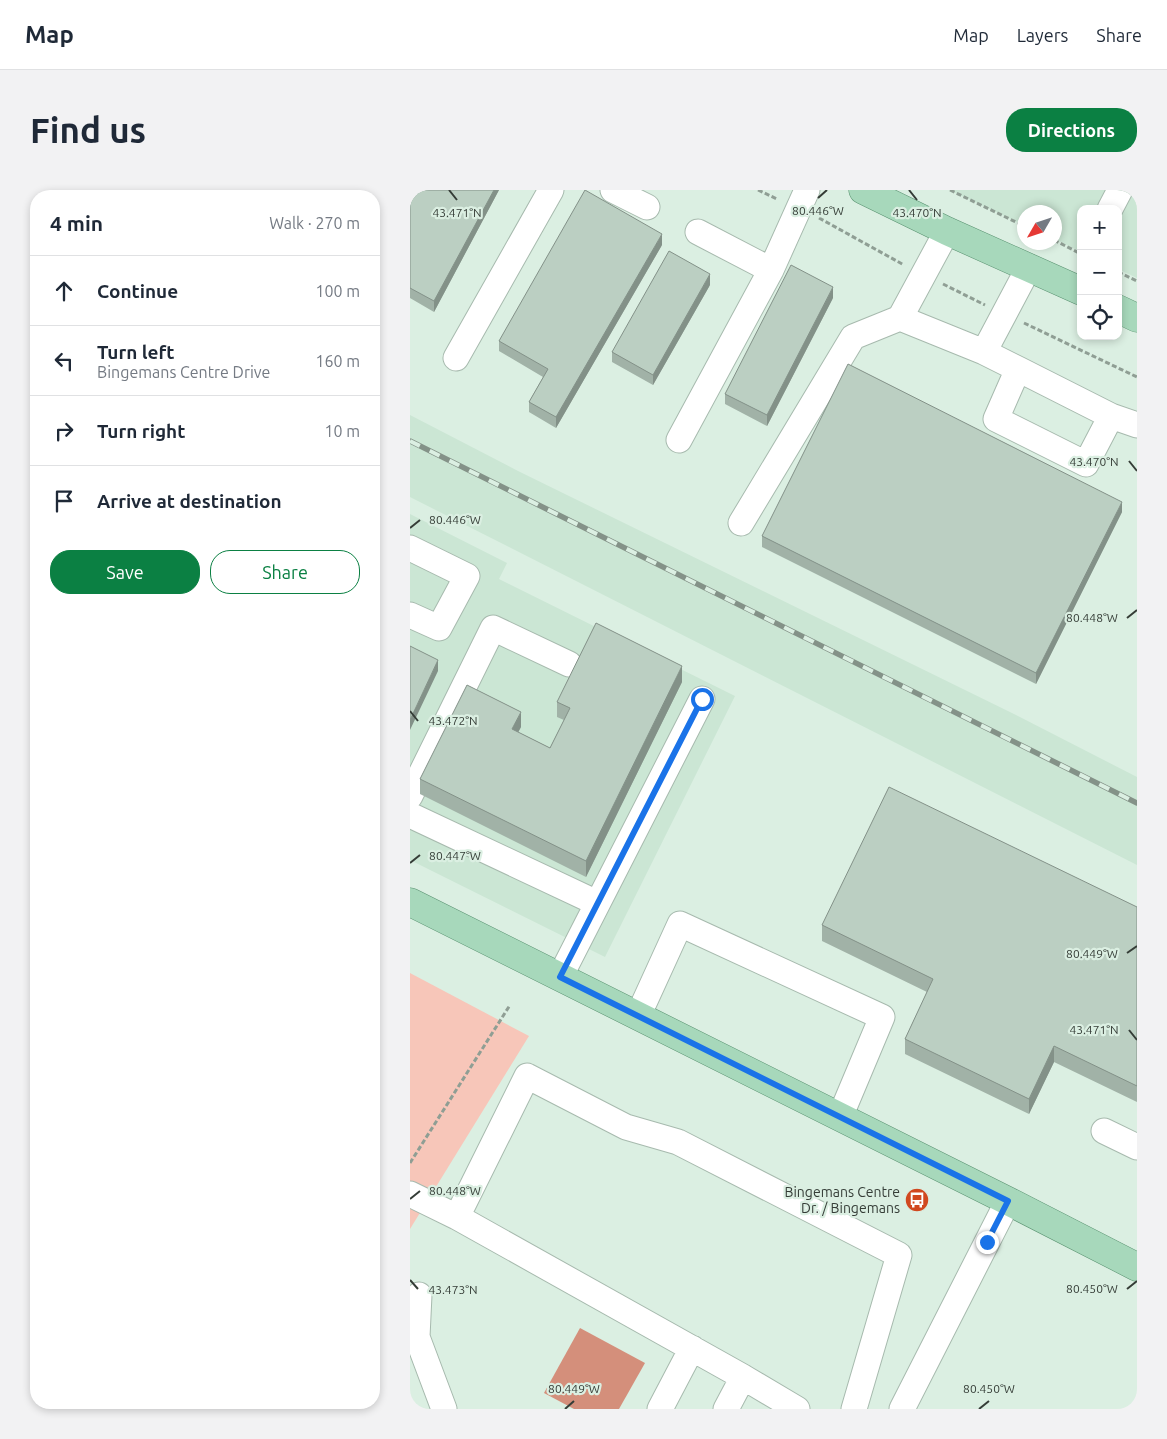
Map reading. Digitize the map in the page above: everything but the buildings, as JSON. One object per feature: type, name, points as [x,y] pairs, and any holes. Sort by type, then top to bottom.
[{"type":"main road","points":[[863,190],[947,231],[1077,288]]},
{"type":"main road","points":[[1122,311],[1137,318]]},
{"type":"main road","points":[[410,902],[1008,1201],[1137,1268]]},
{"type":"lane","points":[[456,358],[551,190]]},
{"type":"lane","points":[[613,190],[647,207]]},
{"type":"lane","points":[[679,440],[771,270],[807,190]]},
{"type":"lane","points":[[1112,205],[1120,190]]},
{"type":"lane","points":[[741,523],[853,337],[900,318],[947,231]]},
{"type":"lane","points":[[698,232],[771,270]]},
{"type":"lane","points":[[984,352],[1030,267]]},
{"type":"lane","points":[[900,318],[984,352],[1111,416],[1137,425]]},
{"type":"lane","points":[[1018,369],[996,419],[1086,464],[1111,416]]},
{"type":"lane","points":[[410,548],[467,576],[439,628],[410,614]]},
{"type":"lane","points":[[410,796],[493,628],[569,664]]},
{"type":"lane","points":[[560,977],[702,699]]},
{"type":"lane","points":[[410,815],[597,904]]},
{"type":"lane","points":[[638,1016],[680,924],[882,1017],[840,1117]]},
{"type":"lane","points":[[457,1217],[527,1076],[626,1127],[678,1142],[899,1255],[854,1409]]},
{"type":"lane","points":[[1104,1130],[1137,1147]]},
{"type":"lane","points":[[410,1194],[457,1217],[797,1409]]},
{"type":"lane","points":[[902,1409],[1008,1201]]},
{"type":"lane","points":[[419,1295],[417,1337],[444,1409]]},
{"type":"lane","points":[[660,1409],[692,1348]]},
{"type":"lane","points":[[726,1409],[743,1377]]},
{"type":"path","points":[[950,190],[1017,223]]},
{"type":"path","points":[[1062,244],[1077,252]]},
{"type":"path","points":[[1122,274],[1137,280]]},
{"type":"path","points":[[410,1163],[510,1005]]},
{"type":"shaded area","points":[[949,190],[1137,190],[1137,278],[1122,271],[1122,205],[1077,205],[1077,250],[1062,242],[1062,205],[1017,205],[1017,222]]},
{"type":"shaded area","points":[[410,415],[518,471],[1014,714],[1137,777],[1137,865],[410,497]]},
{"type":"shaded area","points":[[410,514],[507,563],[499,579],[735,696],[605,957],[410,860]]},
{"type":"shaded area","points":[[410,973],[529,1036],[410,1229]]},
{"type":"shaded area","points":[[580,1328],[645,1363],[619,1409],[574,1409],[544,1393]]},
{"type":"railway","points":[[410,441],[1137,803]]},
{"type":"place","name":"Bingemans Centre Dr. / Bingemans","points":[[917,1200]]},
{"type":"route","points":[[702,699],[560,977],[1008,1201],[987,1242]]}]
